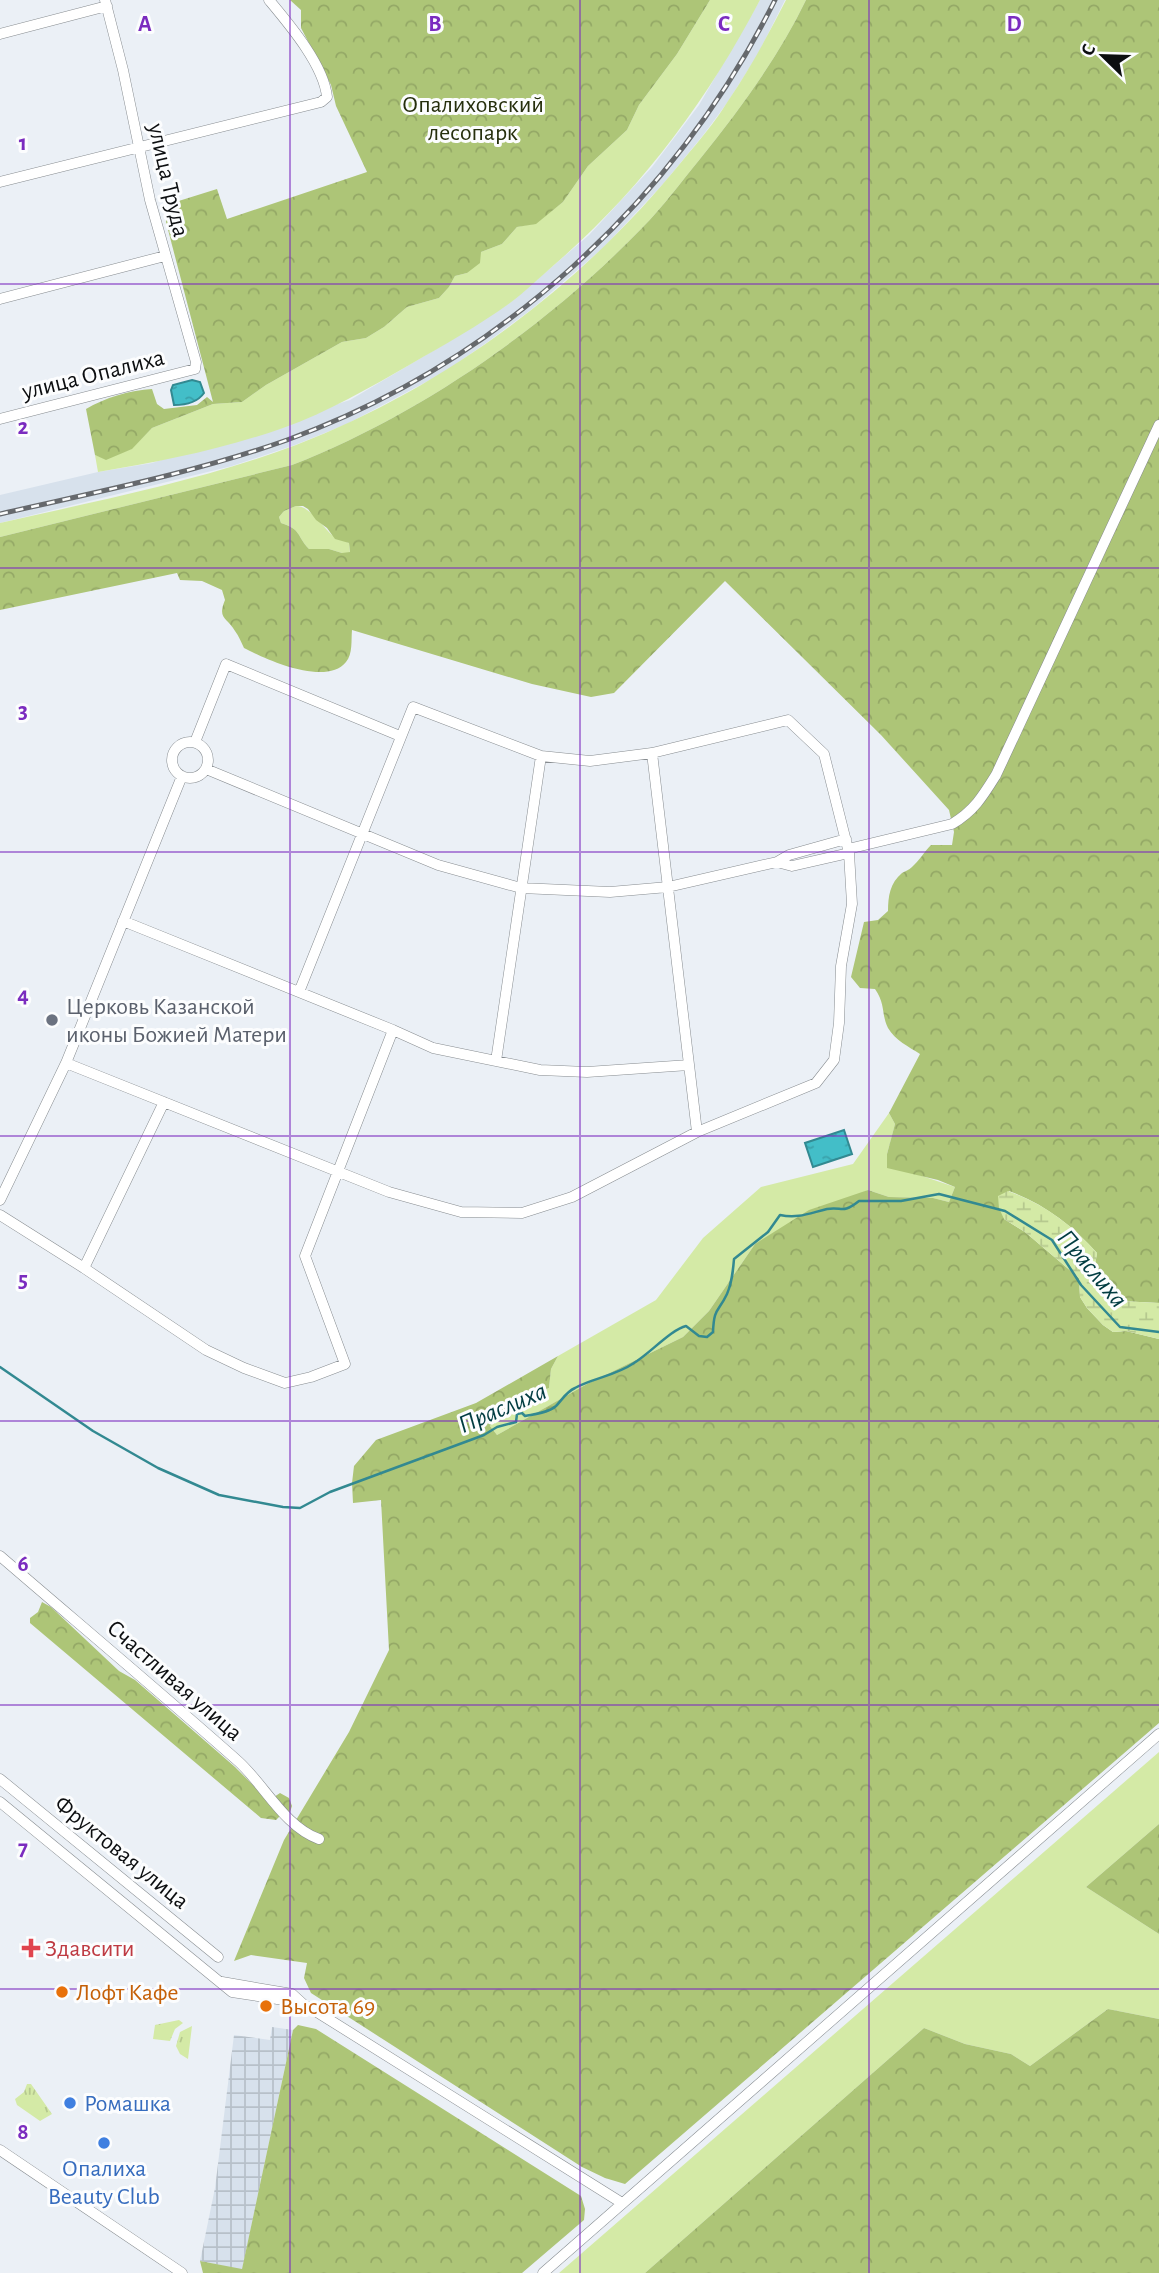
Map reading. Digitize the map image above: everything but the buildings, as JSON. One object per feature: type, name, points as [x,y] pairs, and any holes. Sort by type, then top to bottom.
[{"type":"street","points":[[0,182],[321,102],[327,97],[326,85],[296,32],[268,0]]},
{"type":"street","points":[[0,34],[106,3]]},
{"type":"street","name":"улица Труда","points":[[106,3],[165,257],[196,362],[195,369]]},
{"type":"street","points":[[0,299],[165,257]]},
{"type":"street","name":"улица Опалиха","points":[[0,419],[195,369]]},
{"type":"street","points":[[206,769],[438,865],[521,887],[610,892],[668,887],[777,862],[792,866],[848,847],[952,824],[967,815],[982,798],[996,775],[1159,425]]},
{"type":"street","points":[[195,742],[226,664],[400,736]]},
{"type":"street","points":[[66,1063],[389,1192],[461,1212],[522,1213],[572,1197],[697,1132],[816,1083],[834,1059],[839,1023],[841,966],[852,904],[848,847],[824,754],[788,720],[652,753],[590,761],[541,757],[413,707],[299,992]]},
{"type":"street","points":[[195,742],[204,748],[208,758],[206,769],[191,778],[182,776],[175,769],[172,759],[176,749],[184,743],[195,742]]},
{"type":"street","points":[[652,753],[697,1132]]},
{"type":"street","points":[[496,1061],[541,757]]},
{"type":"street","points":[[0,1200],[66,1063],[182,776]]},
{"type":"street","points":[[123,921],[433,1048],[540,1070],[587,1072],[689,1065]]},
{"type":"street","points":[[0,1215],[206,1350],[244,1368],[285,1383],[311,1377],[345,1364],[305,1256],[393,1030]]},
{"type":"street","points":[[83,1268],[164,1102]]},
{"type":"street","name":"Счастливая улица","points":[[0,1556],[242,1765],[289,1818],[309,1835],[319,1839]]},
{"type":"street","points":[[542,2273],[1159,1734]]},
{"type":"street","name":"Фруктовая улица","points":[[0,1779],[218,1957]]},
{"type":"street","points":[[0,1802],[210,1973],[215,1980],[292,1994],[303,2005],[622,2203]]},
{"type":"street","points":[[0,2150],[182,2273]]},
{"type":"shaded area","points":[[760,0],[785,0],[757,56],[727,103],[664,183],[603,248],[532,309],[443,373],[347,424],[295,445],[232,466],[0,523],[0,495],[98,472],[152,463],[350,400],[511,302],[589,235],[652,167],[699,105]]},
{"type":"shaded area","points":[[272,2027],[293,2030],[242,2270],[200,2261],[215,2188],[234,2035],[270,2040]]},
{"type":"green space","name":"Опалиховский лесопарк","points":[[290,0],[710,0],[677,54],[639,105],[627,130],[588,166],[563,202],[536,224],[517,227],[502,244],[481,252],[480,263],[467,273],[455,276],[439,298],[407,307],[366,338],[342,342],[266,385],[242,402],[213,404],[152,428],[132,449],[106,460],[95,455],[86,409],[93,405],[118,395],[152,389],[157,404],[164,409],[197,405],[207,397],[213,402],[166,222],[169,204],[217,189],[227,219],[367,172],[336,106],[331,85],[301,28],[301,10]]},
{"type":"green space","points":[[710,0],[760,0],[718,74],[643,175],[585,237],[516,299],[395,373],[300,422],[214,449],[98,472],[95,455],[106,459],[131,449],[152,428],[213,404],[242,402],[266,385],[342,342],[366,338],[407,307],[439,298],[455,276],[467,273],[481,252],[502,244],[517,227],[536,223],[563,202],[588,166],[627,130],[639,105],[677,54]]},
{"type":"green space","points":[[786,0],[806,0],[758,83],[665,203],[605,265],[565,300],[479,365],[387,421],[292,465],[0,537],[0,523],[225,469],[296,445],[406,394],[508,328],[556,290],[601,249],[644,206],[695,146],[736,89]]},
{"type":"green space","points":[[806,0],[1159,0],[1159,1303],[1120,1301],[1108,1288],[1095,1265],[1097,1253],[1078,1233],[1034,1202],[1009,1191],[1004,1219],[1025,1232],[1079,1278],[1080,1297],[1103,1325],[1113,1332],[1126,1331],[1159,1339],[1159,1723],[625,2184],[582,2167],[311,1993],[304,1978],[307,1963],[251,1955],[234,1961],[284,1840],[349,1732],[389,1650],[381,1500],[353,1503],[354,1466],[376,1440],[476,1403],[558,1356],[551,1369],[549,1388],[529,1397],[524,1405],[500,1412],[490,1426],[497,1435],[587,1384],[683,1337],[709,1311],[755,1244],[809,1210],[868,1190],[889,1197],[933,1198],[949,1202],[955,1187],[938,1180],[887,1168],[887,1154],[895,1124],[889,1113],[920,1054],[902,1043],[888,1028],[881,1000],[875,989],[860,988],[851,977],[864,922],[878,920],[888,911],[889,895],[895,881],[915,865],[931,845],[952,845],[954,832],[949,810],[881,735],[725,581],[614,693],[591,697],[532,684],[352,630],[350,655],[337,669],[325,672],[310,671],[280,664],[244,648],[224,617],[222,611],[225,600],[222,590],[202,581],[180,580],[177,573],[0,610],[0,537],[292,465],[387,421],[479,365],[565,300],[650,220],[744,102]],"holes":[[[303,506],[335,539],[349,543],[350,552],[309,549],[296,531],[281,523],[279,517],[284,511]]]},
{"type":"green space","points":[[296,506],[306,509],[332,535],[349,543],[350,553],[309,549],[296,531],[281,523],[279,517],[284,511]]},
{"type":"green space","points":[[889,1113],[895,1124],[887,1154],[919,1175],[955,1187],[949,1202],[933,1198],[889,1197],[868,1190],[755,1244],[709,1311],[683,1337],[587,1384],[497,1435],[490,1426],[500,1412],[512,1410],[529,1397],[549,1388],[551,1369],[558,1356],[656,1300],[703,1238],[761,1187],[853,1164]]},
{"type":"green space","points":[[1008,1191],[1045,1209],[1087,1243],[1097,1253],[1095,1266],[1108,1288],[1120,1301],[1159,1303],[1159,1339],[1126,1331],[1113,1332],[1103,1325],[1080,1297],[1079,1278],[1025,1232],[1004,1219],[998,1196]]},
{"type":"green space","points":[[42,1602],[51,1607],[119,1671],[135,1680],[235,1767],[266,1798],[271,1799],[280,1793],[289,1798],[292,1806],[290,1812],[284,1812],[276,1820],[261,1818],[30,1623],[30,1618],[38,1612]]},
{"type":"green space","points":[[1159,1752],[1159,1824],[1086,1887],[1159,1934],[1159,2019],[1108,2009],[1030,2066],[1011,2054],[965,2044],[924,2028],[645,2273],[559,2273]]},
{"type":"green space","points":[[1159,1824],[1159,1934],[1086,1887]]},
{"type":"green space","points":[[1108,2009],[1159,2019],[1159,2273],[645,2273],[924,2028],[965,2044],[1011,2054],[1030,2066]]},
{"type":"green space","points":[[179,2020],[183,2023],[175,2029],[170,2041],[153,2039],[155,2025]]},
{"type":"green space","points":[[298,2025],[316,2029],[581,2196],[585,2209],[584,2220],[522,2273],[203,2273],[200,2261],[242,2269],[293,2030]]},
{"type":"green space","points":[[192,2026],[188,2059],[180,2054],[176,2046],[180,2032]]},
{"type":"green space","points":[[27,2084],[31,2084],[52,2114],[40,2121],[17,2105],[15,2099],[24,2092]]},
{"type":"water","points":[[192,380],[200,382],[204,393],[191,403],[174,405],[171,390],[173,385]]},
{"type":"water","points":[[844,1130],[852,1154],[813,1167],[805,1143]]},
{"type":"waterway","name":"Праслиха","points":[[0,1367],[93,1431],[158,1468],[219,1495],[300,1508],[330,1492],[516,1422],[517,1414],[522,1413],[525,1416],[549,1410],[572,1390],[640,1359],[680,1328],[686,1326],[699,1336],[707,1337],[713,1332],[715,1314],[729,1290],[734,1259],[768,1232],[780,1215],[798,1216],[832,1208],[845,1209],[859,1201],[901,1201],[939,1194],[1005,1211],[1052,1240],[1081,1285],[1120,1327],[1159,1332]]},
{"type":"railway","points":[[0,514],[108,490],[252,452],[365,407],[439,367],[508,320],[573,266],[633,207],[686,143],[734,73],[775,0]]},
{"type":"place","name":"Церковь Казанской иконы Божией Матери","points":[[52,1020]]},
{"type":"place","name":"Здавсити","points":[[31,1948]]},
{"type":"place","name":"Лофт Кафе","points":[[62,1992]]},
{"type":"place","name":"Высота 69","points":[[266,2006]]},
{"type":"place","name":"Ромашка","points":[[70,2103]]},
{"type":"place","name":"Опалиха Beauty Club","points":[[104,2143]]}]
